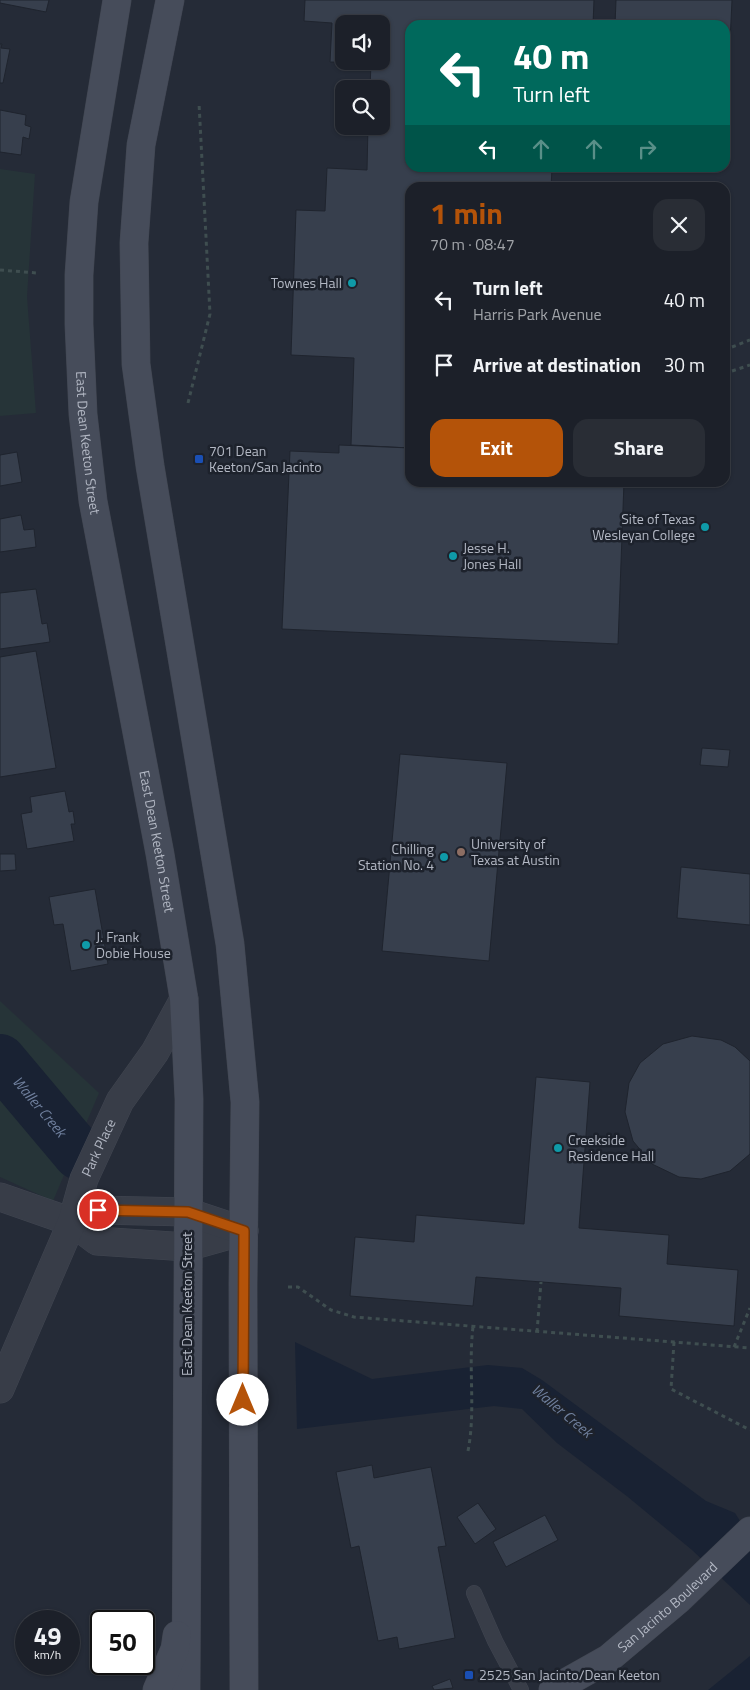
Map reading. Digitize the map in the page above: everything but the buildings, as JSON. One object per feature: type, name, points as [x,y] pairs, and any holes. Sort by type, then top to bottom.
[{"type":"main road","name":"East Dean Keeton Street","points":[[117,0],[84,211],[79,275],[83,414],[93,501],[160,854],[184,999],[189,1099],[185,1591],[186,1690]]},
{"type":"main road","points":[[170,0],[141,145],[134,243],[136,364],[150,466],[230,944],[245,1102],[244,1231],[248,1683]]},
{"type":"main road","name":"San Jacinto Boulevard","points":[[552,1690],[608,1659],[678,1600],[750,1531]]},
{"type":"main road","points":[[157,1690],[175,1649],[185,1591]]},
{"type":"street","name":"Park Place","points":[[0,1389],[72,1222],[84,1180],[120,1101],[155,1052],[184,999]]},
{"type":"street","points":[[0,1197],[72,1222],[98,1241],[187,1246],[244,1231]]},
{"type":"street","points":[[72,1222],[98,1210],[188,1212],[244,1231]]},
{"type":"lane","points":[[474,1593],[495,1641],[522,1690]]},
{"type":"path","points":[[188,403],[210,314],[199,103]]},
{"type":"path","points":[[0,270],[37,273]]},
{"type":"path","points":[[732,347],[750,340]]},
{"type":"path","points":[[732,371],[750,365]]},
{"type":"path","points":[[537,1332],[541,1282]]},
{"type":"path","points":[[288,1287],[298,1287],[331,1310],[354,1317],[750,1348]]},
{"type":"path","points":[[734,1347],[750,1308]]},
{"type":"path","points":[[468,1451],[472,1432],[470,1350],[473,1327]]},
{"type":"path","points":[[674,1342],[671,1389],[750,1430]]},
{"type":"shaded area","points":[[0,169],[35,174],[27,297],[36,413],[0,416]]},
{"type":"shaded area","points":[[0,1001],[99,1093],[53,1201],[0,1177]]},
{"type":"water","points":[[0,1034],[86,1124],[69,1164],[0,1091]]},
{"type":"water","points":[[295,1342],[372,1379],[488,1365],[522,1368],[542,1380],[706,1501],[735,1513],[750,1537],[750,1605],[692,1550],[628,1497],[557,1443],[522,1409],[494,1406],[297,1429]]},
{"type":"water","points":[[750,1656],[750,1690],[708,1690]]},
{"type":"waterway","name":"Waller Creek","points":[[0,1060],[79,1154]]},
{"type":"place","name":"Townes Hall","points":[[352,283]]},
{"type":"place","name":"701 Dean Keeton/San Jacinto","points":[[199,459]]},
{"type":"place","name":"Site of Texas Wesleyan College","points":[[705,527]]},
{"type":"place","name":"Jesse H. Jones Hall","points":[[453,556]]},
{"type":"place","name":"University of Texas at Austin","points":[[461,852]]},
{"type":"place","name":"Chilling Station No. 4","points":[[444,857]]},
{"type":"place","name":"J. Frank Dobie House","points":[[86,945]]},
{"type":"place","name":"Creekside Residence Hall","points":[[558,1148]]},
{"type":"place","name":"2525 San Jacinto/Dean Keeton","points":[[469,1675]]},
{"type":"route","points":[[98,1210],[188,1212],[244,1231],[243,1400]]}]
